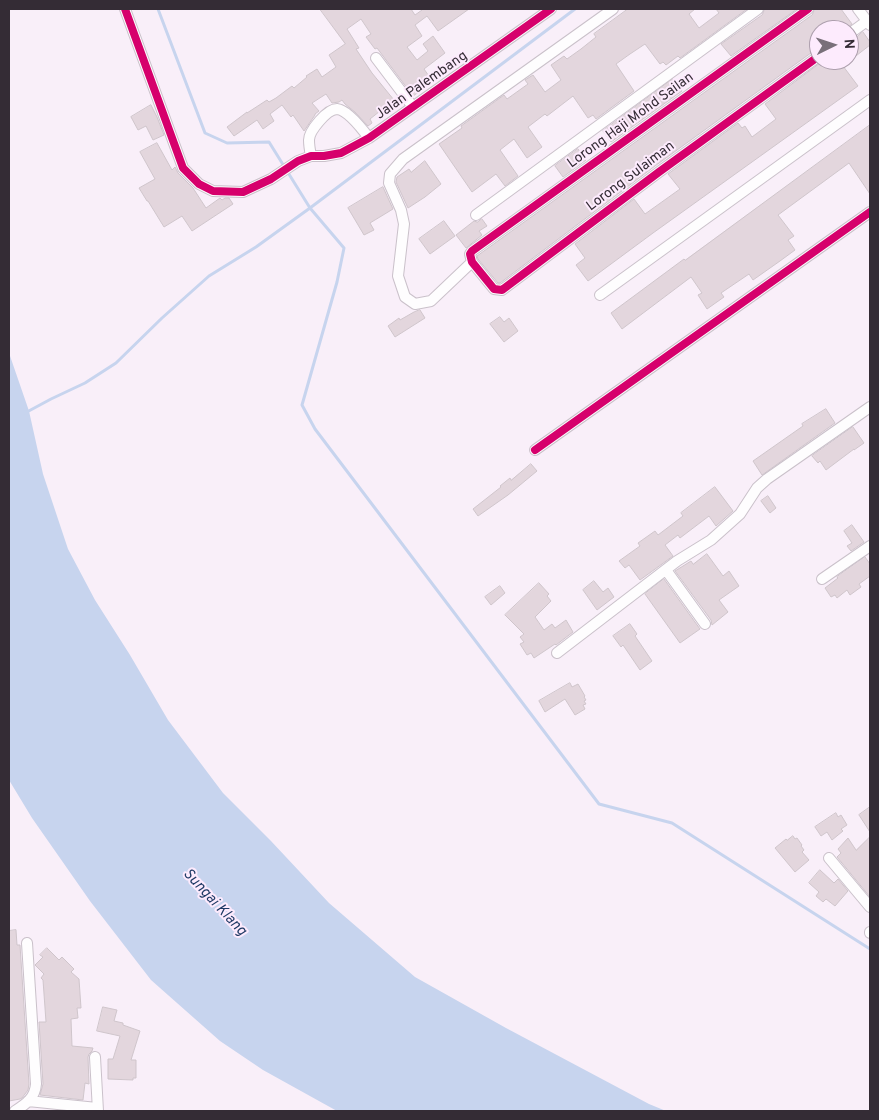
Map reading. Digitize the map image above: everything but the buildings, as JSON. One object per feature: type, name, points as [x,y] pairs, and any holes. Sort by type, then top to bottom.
[{"type":"street","name":"Jalan Palembang","points":[[125,9],[183,168],[199,184],[213,191],[243,192],[271,179],[298,161],[311,156],[341,153],[369,138],[550,9]]},
{"type":"street","name":"Lorong Haji Mohd Sailan","points":[[613,9],[403,159],[390,174],[389,184],[401,210],[404,224],[398,276],[405,297],[415,304],[430,301],[471,258],[472,251],[808,9]]},
{"type":"street","points":[[476,215],[758,9]]},
{"type":"street","points":[[858,9],[869,23]]},
{"type":"street","points":[[376,58],[413,107]]},
{"type":"street","name":"Lorong Sulaiman","points":[[471,258],[494,289],[502,290],[659,172],[809,63]]},
{"type":"street","points":[[600,295],[870,100]]},
{"type":"street","points":[[311,156],[308,138],[311,130],[332,110],[337,109],[345,112],[369,138]]},
{"type":"street","points":[[535,450],[870,212]]},
{"type":"street","points":[[557,652],[666,570],[711,540],[740,514],[757,488],[767,479],[870,407]]},
{"type":"street","points":[[822,580],[870,546]]},
{"type":"street","points":[[666,570],[705,624]]},
{"type":"street","points":[[830,858],[870,907]]},
{"type":"street","points":[[15,1111],[31,1099],[36,1091],[27,943]]},
{"type":"street","points":[[28,1101],[97,1109],[95,1057]]},
{"type":"water","name":"Sungai Klang","points":[[9,353],[29,411],[43,474],[68,549],[95,600],[168,720],[223,793],[329,903],[415,977],[506,1028],[649,1104],[666,1111],[337,1111],[263,1070],[220,1041],[151,980],[90,901],[32,818],[9,780]]},
{"type":"waterway","points":[[158,9],[205,133],[227,143],[269,142],[310,208],[344,248],[337,282],[302,405],[315,429],[599,804],[672,823],[870,949]]},
{"type":"waterway","points":[[25,413],[85,383],[116,363],[209,276],[256,247],[310,208],[575,9]]},
{"type":"cycle path","points":[[125,9],[183,168],[199,184],[213,191],[243,192],[271,179],[298,161],[311,156],[341,153],[369,138],[551,9]]},
{"type":"cycle path","points":[[808,9],[472,251],[470,254],[472,262],[494,289],[502,290],[659,172],[809,63]]},
{"type":"cycle path","points":[[535,450],[870,212]]}]
